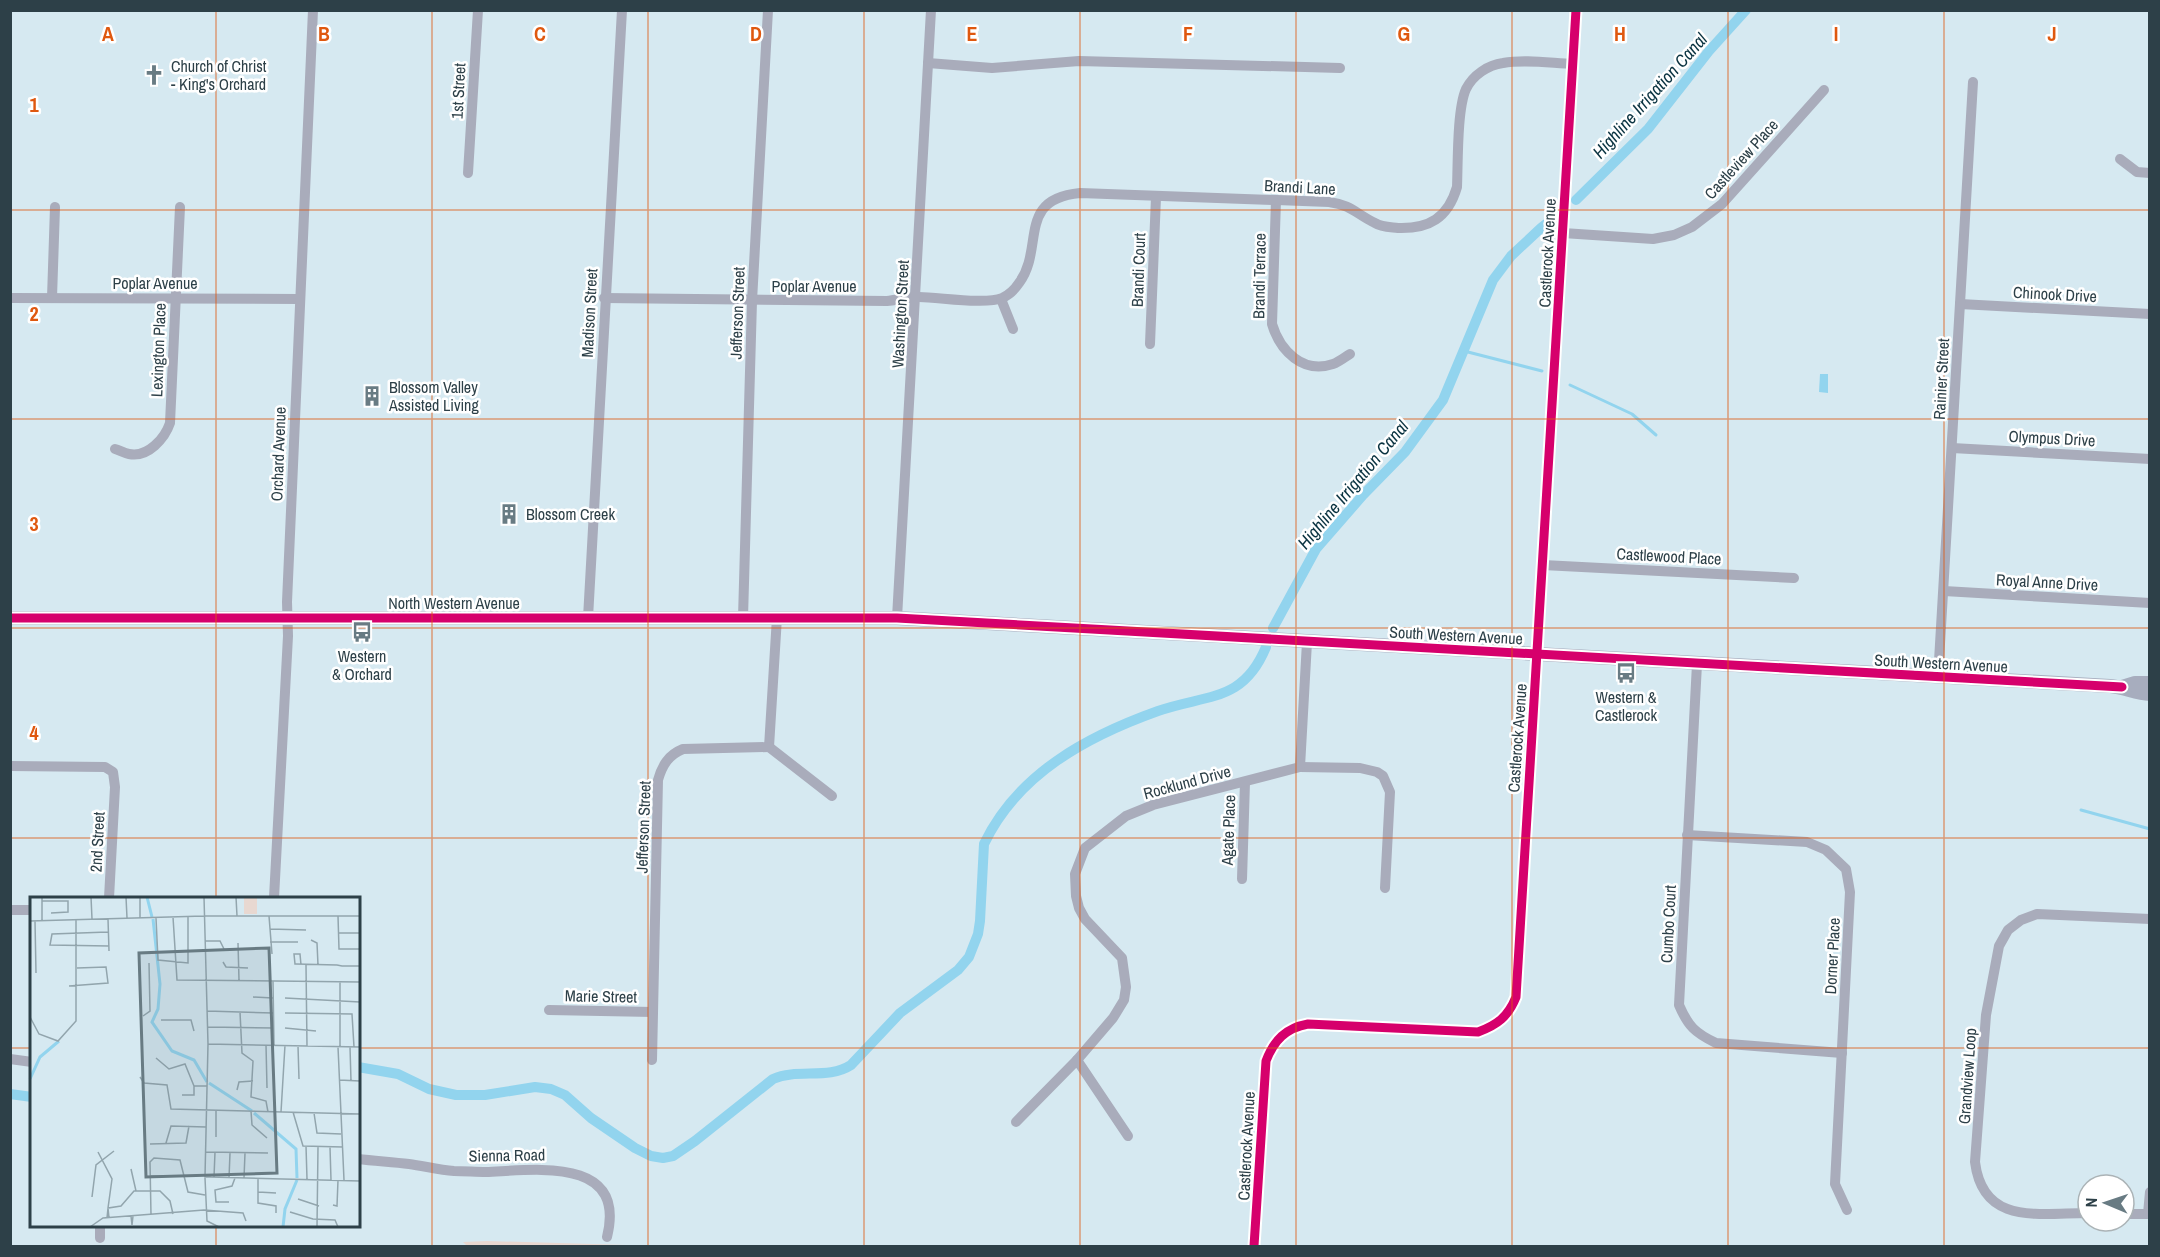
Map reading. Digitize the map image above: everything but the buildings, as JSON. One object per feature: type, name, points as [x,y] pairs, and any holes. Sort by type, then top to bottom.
[{"type":"main road","name":"North Western Avenue","points":[[10,618],[897,618]]},
{"type":"main road","name":"South Western Avenue","points":[[897,618],[1938,678],[2122,687],[2135,683],[2150,683]]},
{"type":"main road","name":"South Western Avenue","points":[[2122,687],[2135,693],[2150,693]]},
{"type":"street","name":"Orchard Avenue","points":[[274,897],[288,636],[299,299],[313,10]]},
{"type":"street","name":"1st Street","points":[[468,173],[478,10]]},
{"type":"street","name":"Madison Street","points":[[588,618],[604,298],[622,10]]},
{"type":"street","name":"Jefferson Street","points":[[743,618],[752,301],[768,10]]},
{"type":"street","name":"Washington Street","points":[[897,618],[931,10]]},
{"type":"street","name":"Castlerock Avenue","points":[[1254,1246],[1266,1061],[1270,1049],[1284,1033],[1300,1025],[1308,1024],[1478,1032],[1491,1028],[1503,1020],[1511,1010],[1516,998],[1576,10]]},
{"type":"street","points":[[928,63],[992,68],[1079,61],[1340,68]]},
{"type":"street","name":"Brandi Lane","points":[[1001,298],[1013,291],[1028,268],[1037,219],[1047,206],[1068,194],[1341,203],[1375,224],[1414,228],[1430,223],[1444,213],[1457,187],[1462,104],[1466,88],[1471,81],[1484,69],[1503,63],[1573,64]]},
{"type":"street","name":"Rainier Street","points":[[1938,678],[1973,82]]},
{"type":"street","name":"Castleview Place","points":[[1563,233],[1653,239],[1674,235],[1692,228],[1722,204],[1824,90]]},
{"type":"street","points":[[2120,159],[2137,172],[2150,173]]},
{"type":"street","name":"Brandi Court","points":[[1150,344],[1156,197]]},
{"type":"street","name":"Brandi Terrace","points":[[1276,200],[1272,324],[1276,338],[1283,349],[1293,357],[1311,364],[1333,364],[1350,354]]},
{"type":"street","points":[[52,298],[55,207]]},
{"type":"street","name":"Lexington Place","points":[[115,449],[136,454],[153,447],[167,431],[171,409],[180,207]]},
{"type":"street","name":"Poplar Avenue","points":[[604,298],[887,301],[916,297]]},
{"type":"street","points":[[916,297],[1001,298],[1012,328]]},
{"type":"street","name":"Poplar Avenue","points":[[10,298],[299,299]]},
{"type":"street","name":"Chinook Drive","points":[[1960,304],[2150,314]]},
{"type":"street","name":"Olympus Drive","points":[[1952,448],[2150,459]]},
{"type":"street","name":"Castlewood Place","points":[[1543,565],[1794,578]]},
{"type":"street","name":"Royal Anne Drive","points":[[1944,591],[2150,603]]},
{"type":"street","points":[[777,617],[769,747],[832,796]]},
{"type":"street","points":[[1300,767],[1307,642]]},
{"type":"street","name":"Cumbo Court","points":[[1697,664],[1678,1005],[1686,1022],[1699,1035],[1716,1043],[1842,1053]]},
{"type":"street","name":"Jefferson Street","points":[[652,1060],[658,780],[661,771],[667,760],[683,748],[769,747]]},
{"type":"street","name":"2nd Street","points":[[10,766],[105,767],[113,772],[116,787],[109,897]]},
{"type":"street","name":"Rocklund Drive","points":[[1016,1122],[1077,1060],[1119,1010],[1124,1000],[1126,987],[1122,958],[1085,919],[1079,908],[1074,885],[1075,874],[1085,848],[1126,816],[1153,805],[1300,767],[1360,768],[1377,772],[1383,776],[1390,792],[1384,888]]},
{"type":"street","name":"Agate Place","points":[[1242,879],[1245,782]]},
{"type":"street","name":"Dorner Place","points":[[1687,835],[1807,842],[1826,850],[1846,869],[1850,892],[1835,1184],[1847,1210]]},
{"type":"street","points":[[10,910],[30,910]]},
{"type":"street","name":"Grandview Loop","points":[[2076,1213],[2019,1213],[2004,1209],[1983,1191],[1977,1177],[1976,1162],[1986,1015],[1999,946],[2008,930],[2021,920],[2037,914],[2150,919]]},
{"type":"street","name":"Marie Street","points":[[549,1010],[653,1011]]},
{"type":"street","points":[[10,1059],[30,1062]]},
{"type":"street","points":[[1077,1060],[1128,1136]]},
{"type":"street","name":"Sienna Road","points":[[360,1159],[448,1171],[561,1170],[580,1174],[597,1183],[605,1195],[610,1219],[607,1237]]},
{"type":"street","points":[[2149,1214],[2150,1192]]},
{"type":"street","points":[[100,1227],[100,1238]]},
{"type":"shaded area","points":[[463,1242],[626,1246],[467,1246]]},
{"type":"water","points":[[1820,374],[1828,374],[1828,393],[1819,392]]},
{"type":"waterway","name":"Highline Irrigation Canal","points":[[1576,200],[1648,129],[1709,51],[1746,10]]},
{"type":"waterway","name":"Highline Irrigation Canal","points":[[1273,628],[1316,549],[1363,495],[1405,452],[1443,400],[1493,280],[1511,256],[1555,217]]},
{"type":"waterway","points":[[1464,351],[1542,371]]},
{"type":"waterway","points":[[1570,385],[1632,414],[1656,435]]},
{"type":"waterway","name":"Highline Irrigation Canal","points":[[360,1067],[398,1074],[429,1089],[456,1095],[485,1095],[535,1087],[551,1089],[565,1095],[591,1118],[635,1148],[651,1156],[663,1158],[673,1156],[773,1079],[792,1074],[833,1072],[851,1065],[900,1013],[958,970],[969,957],[978,934],[984,844],[998,819],[1036,777],[1081,745],[1106,732],[1158,711],[1221,694],[1234,687],[1257,665],[1266,647]]},
{"type":"waterway","points":[[2081,810],[2150,829]]},
{"type":"waterway","name":"Highline Irrigation Canal","points":[[10,1094],[30,1097]]},
{"type":"cycle path","points":[[1254,1246],[1266,1061],[1282,1036],[1308,1024],[1478,1032],[1501,1019],[1516,997],[1576,10]]},
{"type":"cycle path","points":[[10,618],[897,618],[2122,687]]},
{"type":"place","name":"Church of Christ - King's Orchard","points":[[154,75]]},
{"type":"place","name":"Blossom Valley Assisted Living","points":[[372,396]]},
{"type":"place","name":"Blossom Creek","points":[[509,514]]},
{"type":"place","name":"Western & Orchard","points":[[362,632]]},
{"type":"place","name":"Western & Castlerock","points":[[1626,673]]}]
